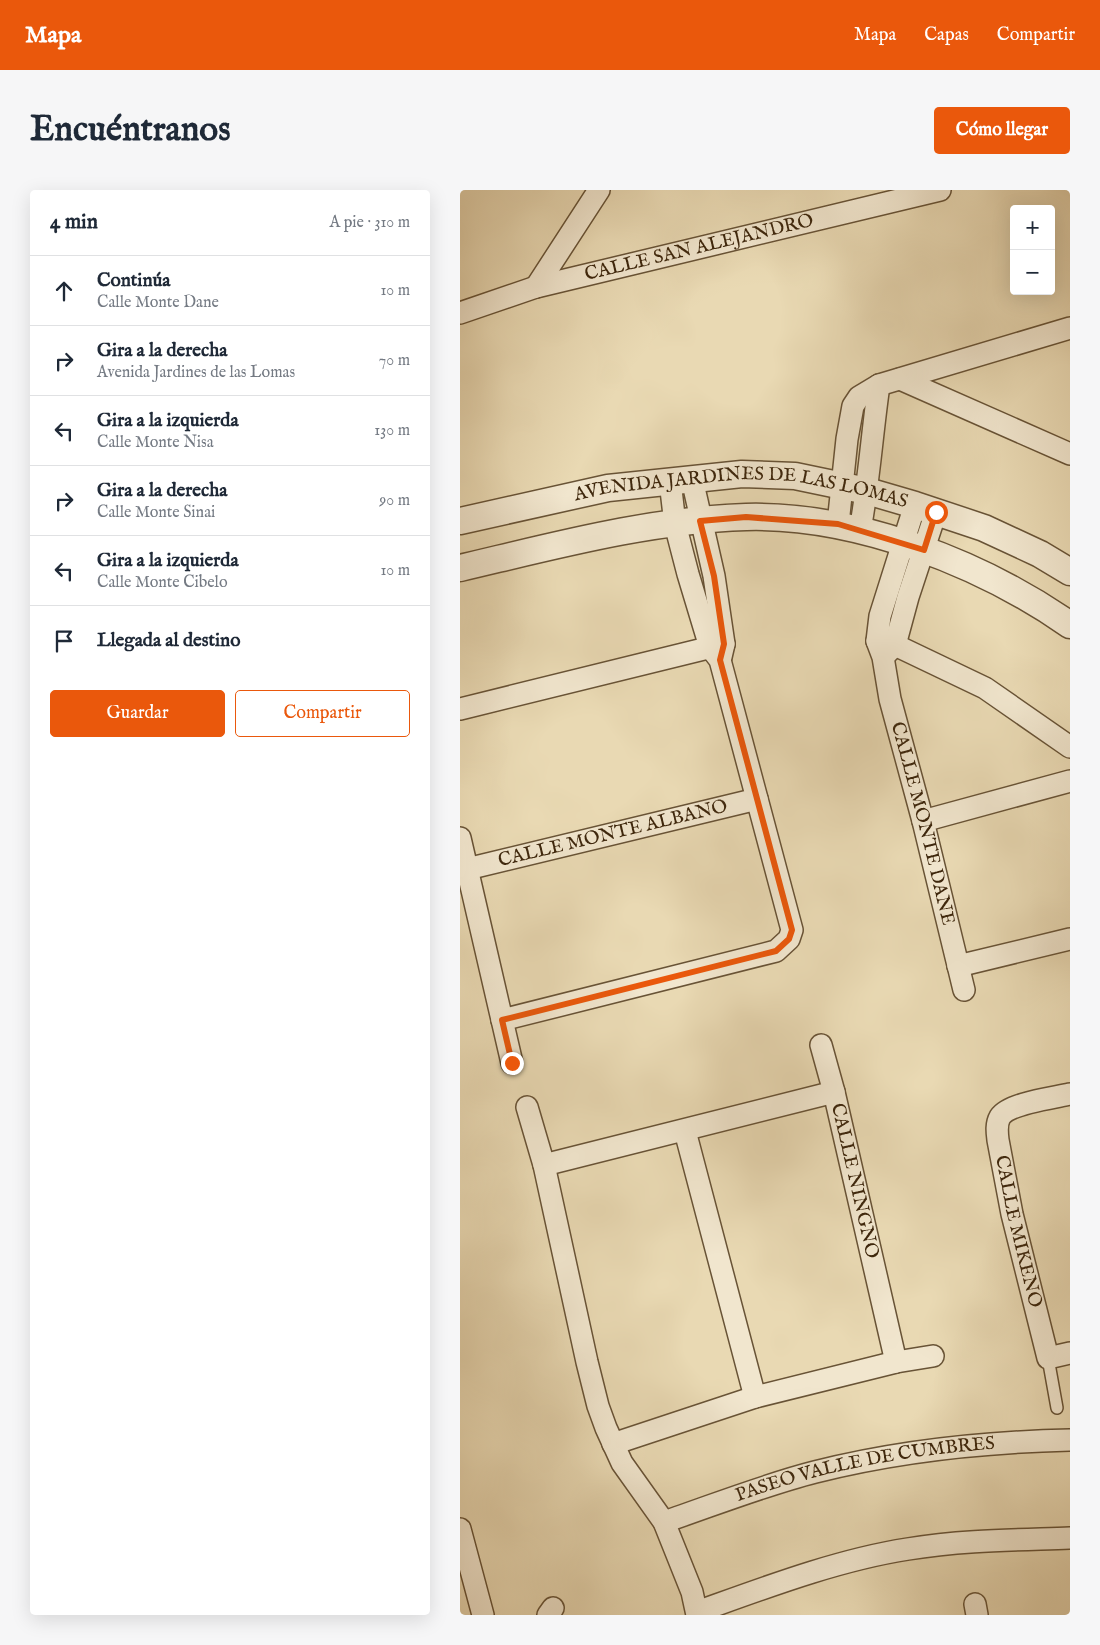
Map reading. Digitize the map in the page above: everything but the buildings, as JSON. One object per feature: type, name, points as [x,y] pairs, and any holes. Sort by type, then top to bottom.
[{"type":"street","points":[[536,287],[599,190]]},
{"type":"street","name":"CALLE SAN ALEJANDRO","points":[[460,313],[536,287],[940,190]]},
{"type":"street","points":[[849,527],[842,485],[846,439],[853,406],[859,397],[879,385],[1070,328]]},
{"type":"street","points":[[900,379],[1070,454]]},
{"type":"street","points":[[849,527],[867,492],[879,385]]},
{"type":"street","name":"AVENIDA JARDINES DE LAS LOMAS","points":[[460,521],[608,488],[742,474],[796,476],[842,485],[984,528],[1040,554],[1070,572]]},
{"type":"street","points":[[502,1020],[776,951],[784,946],[792,930],[718,650],[688,574],[688,522],[681,480]]},
{"type":"street","name":"CALLE MONTE DANE","points":[[926,509],[913,547],[880,616],[890,699],[923,821],[964,990]]},
{"type":"street","name":"AVENIDA JARDINES DE LAS LOMAS","points":[[460,568],[589,537],[688,522],[746,517],[849,527],[913,547],[988,576],[1043,606],[1070,624]]},
{"type":"street","points":[[885,648],[985,688],[1070,747]]},
{"type":"street","points":[[460,709],[718,650]]},
{"type":"street","points":[[923,821],[1070,781]]},
{"type":"street","name":"CALLE MONTE ALBANO","points":[[467,869],[758,799]]},
{"type":"street","points":[[460,838],[512,1063]]},
{"type":"street","points":[[958,966],[1070,939]]},
{"type":"street","points":[[821,1045],[834,1092]]},
{"type":"street","name":"CALLE NINGNO","points":[[544,1165],[834,1092],[896,1362]]},
{"type":"street","name":"CALLE MIKENO","points":[[1048,1358],[1012,1214],[998,1140],[998,1121],[1003,1113],[1010,1109],[1070,1094]]},
{"type":"street","points":[[527,1107],[544,1165],[598,1406],[622,1463],[664,1522],[692,1592],[697,1614],[800,1576],[906,1549],[968,1541],[1070,1538]]},
{"type":"street","points":[[685,1131],[755,1397]]},
{"type":"street","points":[[1048,1358],[1070,1353]]},
{"type":"street","points":[[613,1444],[755,1397],[896,1362],[933,1356]]},
{"type":"street","name":"PASEO VALLE DE CUMBRES","points":[[664,1522],[743,1494],[815,1472],[866,1461],[922,1450],[1070,1440]]},
{"type":"street","points":[[460,1529],[483,1615]]},
{"type":"lane","points":[[1048,1358],[1057,1408]]},
{"type":"route","points":[[512,1063],[502,1020],[776,951],[784,946],[789,939],[792,930],[720,660],[724,644],[714,576],[700,521],[746,517],[838,524],[924,550],[936,512]]}]
